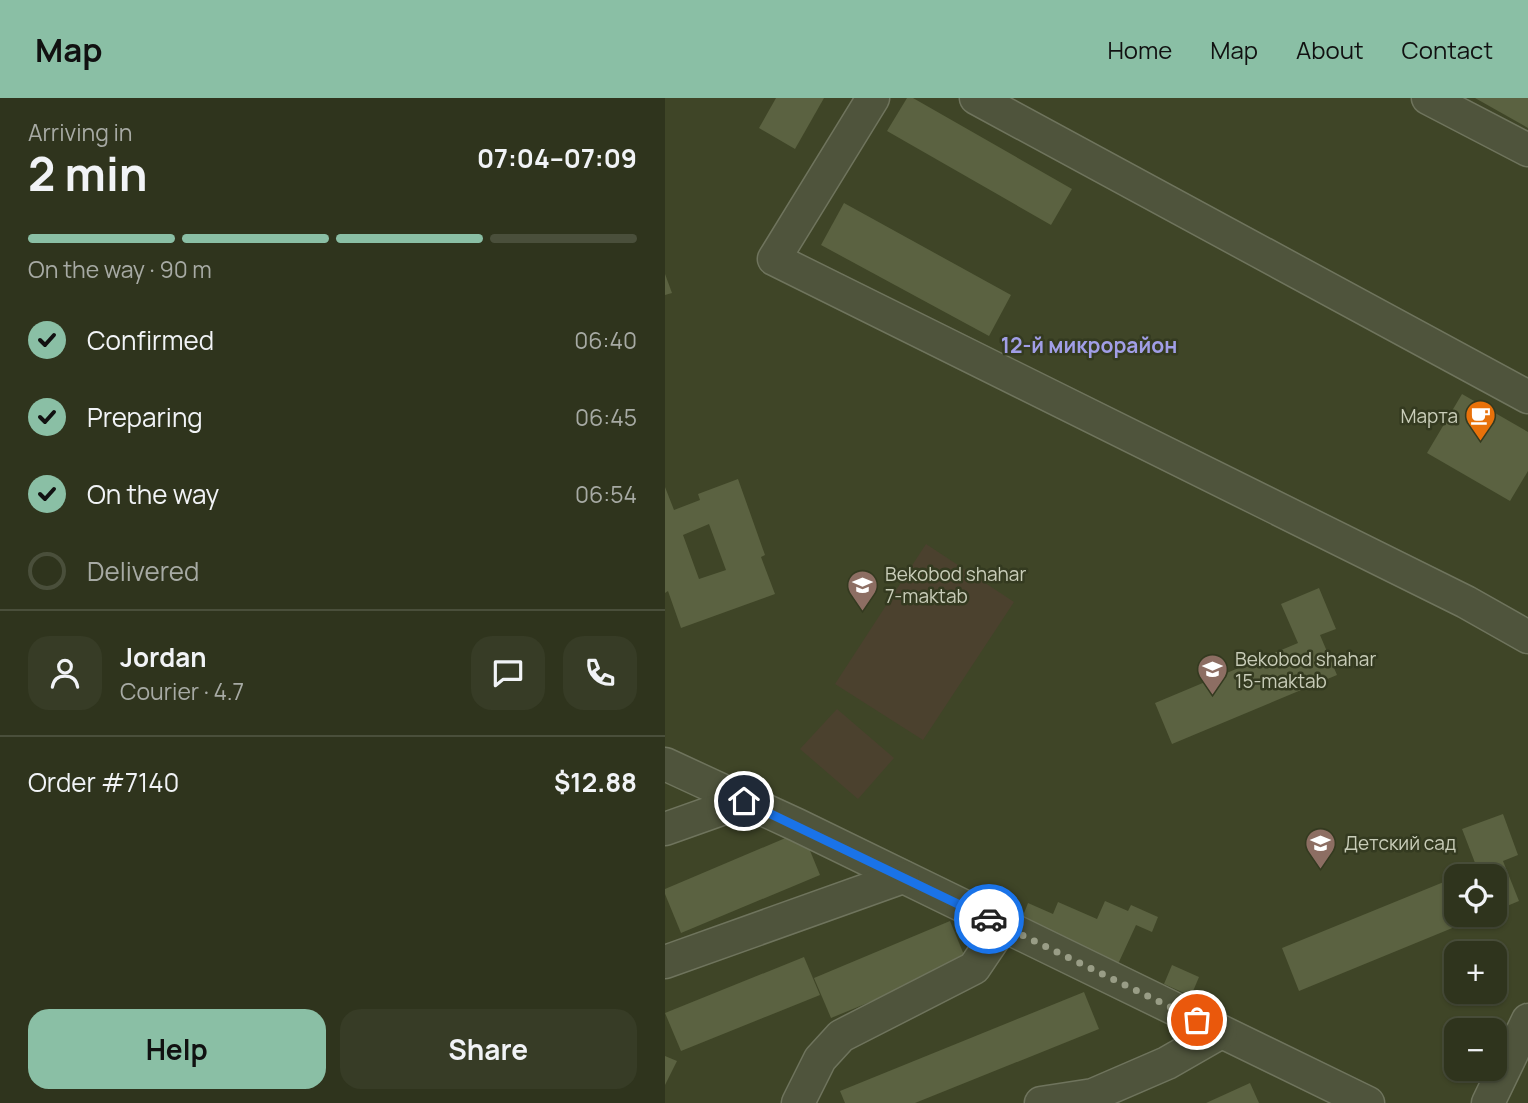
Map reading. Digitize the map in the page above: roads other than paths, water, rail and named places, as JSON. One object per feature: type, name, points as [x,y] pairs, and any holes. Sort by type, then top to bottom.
[{"type":"street","points":[[873,98],[774,259],[1466,602],[1528,637]]},
{"type":"street","points":[[976,98],[1528,397]]},
{"type":"street","points":[[1428,98],[1528,150]]},
{"type":"street","points":[[665,764],[1221,1032],[1311,1090],[1368,1103]]},
{"type":"street","points":[[665,829],[744,801]]},
{"type":"street","points":[[665,962],[902,877]]},
{"type":"street","points":[[798,1103],[820,1059],[841,1036],[974,968],[1003,925]]},
{"type":"street","points":[[1488,1103],[1528,1020]]},
{"type":"street","points":[[1044,1103],[1093,1095],[1167,1063],[1221,1032]]},
{"type":"place","name":"Марта","points":[[1481,443]]},
{"type":"place","name":"Bekobod shahar 7-maktab","points":[[862,612]]},
{"type":"place","name":"Bekobod shahar 15-maktab","points":[[1212,697]]},
{"type":"place","name":"Детский сад","points":[[1321,870]]},
{"type":"district","name":"12-й микрорайон","points":[[1089,345]]}]
